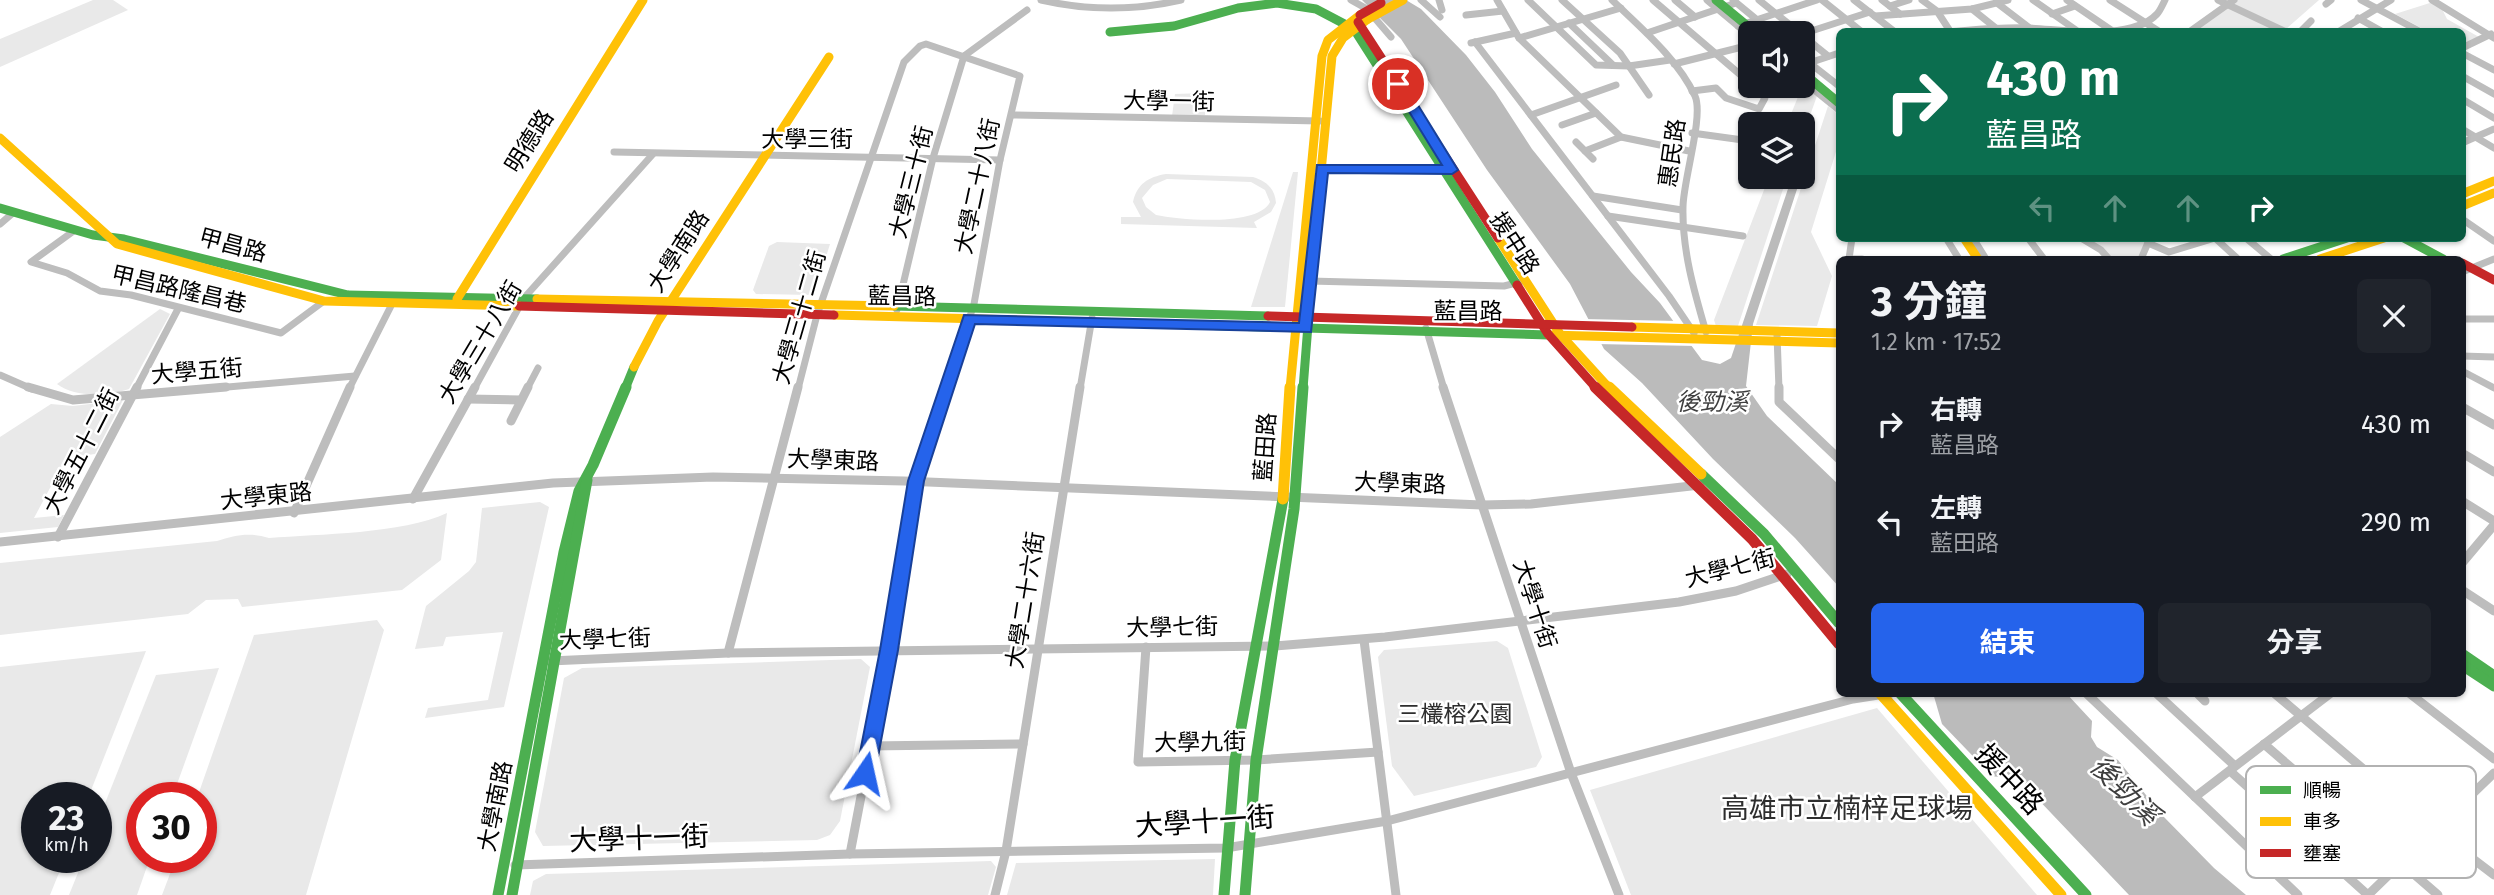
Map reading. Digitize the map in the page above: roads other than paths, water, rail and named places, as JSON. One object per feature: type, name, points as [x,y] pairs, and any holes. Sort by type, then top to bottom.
[{"type":"street","name":"明德路","points":[[456,301],[643,0]]},
{"type":"street","points":[[1041,0],[1095,10],[1126,11],[1181,0]]},
{"type":"street","points":[[1247,0],[1188,17],[1113,29],[1183,24],[1264,4],[1316,9],[1357,22],[1402,0]]},
{"type":"street","points":[[1302,0],[1337,10],[1357,22]]},
{"type":"street","points":[[1350,0],[1367,9],[1391,37]]},
{"type":"street","points":[[1357,22],[1387,0]]},
{"type":"street","points":[[1421,0],[1441,13],[1439,0]]},
{"type":"street","points":[[1497,0],[1517,36],[1621,136],[1689,150]]},
{"type":"street","points":[[1528,0],[1596,65],[1629,66],[1672,62],[1738,49]]},
{"type":"street","points":[[1562,0],[1620,52],[1649,95]]},
{"type":"street","name":"惠民路","points":[[1612,0],[1647,33],[1672,62],[1692,91],[1696,102],[1682,210],[1683,251],[1696,335]]},
{"type":"street","points":[[1653,0],[1738,72]]},
{"type":"street","points":[[1675,0],[1695,17]]},
{"type":"street","points":[[1707,0],[1726,3],[1745,21]]},
{"type":"street","points":[[1759,0],[1786,21]]},
{"type":"street","points":[[1753,21],[1817,0]]},
{"type":"street","points":[[1822,0],[1858,28]]},
{"type":"street","points":[[1854,0],[1890,28]]},
{"type":"street","points":[[1882,0],[1900,14]]},
{"type":"street","points":[[1890,6],[1909,0]]},
{"type":"street","points":[[1922,0],[1937,11],[1946,28]]},
{"type":"street","points":[[1966,0],[1997,28]]},
{"type":"street","points":[[1815,30],[1872,14],[1974,8],[2008,0]]},
{"type":"street","points":[[2033,0],[2069,28]]},
{"type":"street","points":[[2067,0],[2107,28]]},
{"type":"street","points":[[2110,0],[2153,28]]},
{"type":"street","points":[[2124,28],[2145,23],[2160,12],[2165,0]]},
{"type":"street","points":[[2218,0],[2278,28]]},
{"type":"street","points":[[2194,28],[2234,0]]},
{"type":"street","points":[[2361,0],[2414,28]]},
{"type":"street","points":[[2345,28],[2375,7],[2391,0]]},
{"type":"street","points":[[2432,0],[2492,35]]},
{"type":"street","points":[[1647,33],[1726,3]]},
{"type":"street","points":[[1997,4],[2030,28]]},
{"type":"street","points":[[2052,13],[2075,6]]},
{"type":"street","points":[[1621,8],[1556,27],[1473,43],[1593,196],[1696,335],[1777,336],[1836,341]]},
{"type":"street","points":[[964,56],[1027,10]]},
{"type":"street","points":[[1466,15],[1503,11]]},
{"type":"street","points":[[2358,18],[2376,28]]},
{"type":"street","points":[[2305,28],[2311,21]]},
{"type":"street","name":"藍田路","points":[[1224,895],[1235,760],[1283,498],[1321,122],[1324,48],[1328,40],[1357,22]]},
{"type":"street","name":"援中路","points":[[1357,22],[1447,169],[1551,329],[1588,380],[1764,534],[1836,619]]},
{"type":"street","points":[[1569,23],[1614,65]]},
{"type":"street","points":[[2466,46],[2492,35]]},
{"type":"street","name":"大學三十二街","points":[[728,653],[818,309],[904,62],[923,44],[964,56]]},
{"type":"street","points":[[1815,45],[1828,56]]},
{"type":"street","points":[[1815,65],[1836,54]]},
{"type":"street","points":[[2466,55],[2494,70]]},
{"type":"street","name":"大學二十八街","points":[[850,854],[889,650],[916,481],[971,313],[1019,74],[964,56]]},
{"type":"street","name":"大學三十街","points":[[896,311],[933,158],[964,56]]},
{"type":"street","name":"大學南路","points":[[512,895],[564,552],[579,491],[587,480],[624,386],[667,305],[829,57]]},
{"type":"street","points":[[1538,69],[1548,66]]},
{"type":"street","points":[[1815,77],[1836,87]]},
{"type":"street","points":[[2466,78],[2494,94]]},
{"type":"street","points":[[1815,81],[1836,100]]},
{"type":"street","points":[[1815,83],[1836,107]]},
{"type":"street","points":[[1531,115],[1616,85]]},
{"type":"street","points":[[1692,91],[1716,88],[1726,98],[1759,109],[1764,98]]},
{"type":"street","points":[[2466,101],[2494,118]]},
{"type":"street","points":[[1562,125],[1596,113]]},
{"type":"street","name":"大學一街","points":[[1012,114],[1321,122]]},
{"type":"street","points":[[2466,141],[2494,129]]},
{"type":"street","points":[[2466,131],[2494,148]]},
{"type":"street","points":[[1692,133],[1738,139]]},
{"type":"street","points":[[1585,151],[1621,136]]},
{"type":"street","points":[[0,138],[103,229],[108,238]]},
{"type":"street","points":[[1576,142],[1593,159]]},
{"type":"street","name":"大學三街","points":[[614,152],[1000,160]]},
{"type":"street","name":"大學三十八街","points":[[413,499],[522,302],[653,153]]},
{"type":"street","points":[[1316,169],[1447,169]]},
{"type":"street","name":"藍田路","points":[[1245,895],[1256,760],[1295,498],[1300,322],[1310,281],[1316,169]]},
{"type":"street","points":[[2466,192],[2494,181]]},
{"type":"street","points":[[2466,204],[2494,193]]},
{"type":"street","points":[[1593,196],[1682,210]]},
{"type":"street","name":"甲昌路","points":[[0,208],[75,230],[124,239],[345,299]]},
{"type":"street","points":[[0,224],[14,212]]},
{"type":"street","points":[[1608,216],[1743,236]]},
{"type":"street","points":[[2466,222],[2494,241]]},
{"type":"street","name":"甲昌路隆昌巷","points":[[75,230],[31,262],[66,273],[100,291],[131,295],[281,334],[324,301]]},
{"type":"street","name":"甲昌路","points":[[108,238],[117,244],[324,301],[345,299]]},
{"type":"street","points":[[2031,242],[2042,256]]},
{"type":"street","points":[[2088,242],[2106,256]]},
{"type":"street","points":[[2151,242],[2169,252],[2202,242]]},
{"type":"street","points":[[2219,242],[2235,256]]},
{"type":"street","points":[[2251,242],[2267,256]]},
{"type":"street","points":[[2292,256],[2335,242]]},
{"type":"street","points":[[2329,256],[2372,242]]},
{"type":"street","points":[[2411,242],[2437,256]]},
{"type":"street","points":[[2424,242],[2450,256]]},
{"type":"street","points":[[2466,269],[2494,259]]},
{"type":"street","points":[[2466,269],[2494,280]]},
{"type":"street","points":[[2466,270],[2494,287]]},
{"type":"street","points":[[1310,281],[1504,286],[1520,282]]},
{"type":"street","name":"藍昌路","points":[[345,299],[896,311],[1696,335]]},
{"type":"street","points":[[294,513],[355,376],[394,300]]},
{"type":"street","name":"大學五十二街","points":[[58,537],[178,309]]},
{"type":"street","points":[[2466,313],[2475,319]]},
{"type":"street","name":"大學二十六街","points":[[995,895],[1006,851],[1062,489],[1092,317]]},
{"type":"street","points":[[2466,319],[2494,319]]},
{"type":"street","name":"大學十街","points":[[1426,327],[1571,773],[1619,895]]},
{"type":"street","points":[[1777,336],[1779,402],[1836,456]]},
{"type":"street","points":[[2466,356],[2494,357]]},
{"type":"street","points":[[511,421],[538,368]]},
{"type":"street","points":[[2466,373],[2494,388]]},
{"type":"street","name":"大學五街","points":[[0,375],[44,391],[57,399],[73,400],[355,376]]},
{"type":"street","points":[[468,399],[522,400]]},
{"type":"street","points":[[2466,409],[2494,425]]},
{"type":"street","points":[[2466,455],[2494,472]]},
{"type":"street","name":"大學東路","points":[[0,542],[587,480],[774,478],[916,481],[1482,505],[1531,504],[1703,483]]},
{"type":"street","name":"援中路","points":[[1703,483],[1836,640]]},
{"type":"street","points":[[2466,504],[2494,523],[2466,558]]},
{"type":"street","name":"大學七街","points":[[548,661],[728,653],[1275,646],[1364,640],[1664,604],[1765,584],[1795,571]]},
{"type":"street","points":[[2466,593],[2494,611]]},
{"type":"street","points":[[1364,640],[1396,895]]},
{"type":"street","name":"大學九街","points":[[1146,647],[1138,762],[1256,760],[1378,752]]},
{"type":"street","points":[[2466,657],[2494,676]]},
{"type":"street","name":"大學南路","points":[[498,895],[548,661]]},
{"type":"street","points":[[2466,668],[2494,686]]},
{"type":"street","name":"大學十一街","points":[[505,866],[850,854],[1226,848],[1387,821],[1865,697]]},
{"type":"street","name":"援中路","points":[[1887,697],[2061,895]]},
{"type":"street","name":"援中路","points":[[1904,697],[2086,895]]},
{"type":"street","points":[[2090,697],[2246,846]]},
{"type":"street","points":[[2160,697],[2246,780]]},
{"type":"street","points":[[2201,697],[2205,701]]},
{"type":"street","points":[[2278,697],[2359,766]]},
{"type":"street","points":[[2195,797],[2326,697]]},
{"type":"street","points":[[2414,697],[2494,759]]},
{"type":"street","points":[[870,746],[1023,744]]},
{"type":"street","points":[[2264,744],[2289,766]]},
{"type":"street","points":[[2476,790],[2494,773]]},
{"type":"street","points":[[2476,861],[2494,875]]},
{"type":"street","points":[[2280,878],[2298,895]]},
{"type":"street","points":[[2356,878],[2373,893],[2387,878]]},
{"type":"street","points":[[2417,878],[2438,895]]},
{"type":"water","name":"後勁溪","points":[[1362,0],[1406,0],[1421,9],[1466,55],[1495,92],[1532,149],[1631,272],[1660,303],[1702,360],[1720,364],[1731,358],[1788,189],[1797,189],[1753,324],[1746,386],[1767,416],[1836,482],[1836,584],[1795,538],[1713,459],[1642,383],[1604,349],[1570,284],[1487,170],[1401,39]]},
{"type":"water","name":"後勁溪","points":[[1934,697],[2070,697],[2092,721],[2091,737],[2097,747],[2118,760],[2162,815],[2214,868],[2246,895],[2129,895],[2024,783],[1992,776],[1942,724]]},
{"type":"park label","name":"三欉榕公園","points":[[1455,714]]},
{"type":"park label","name":"高雄市立楠梓足球場","points":[[1847,808]]}]
